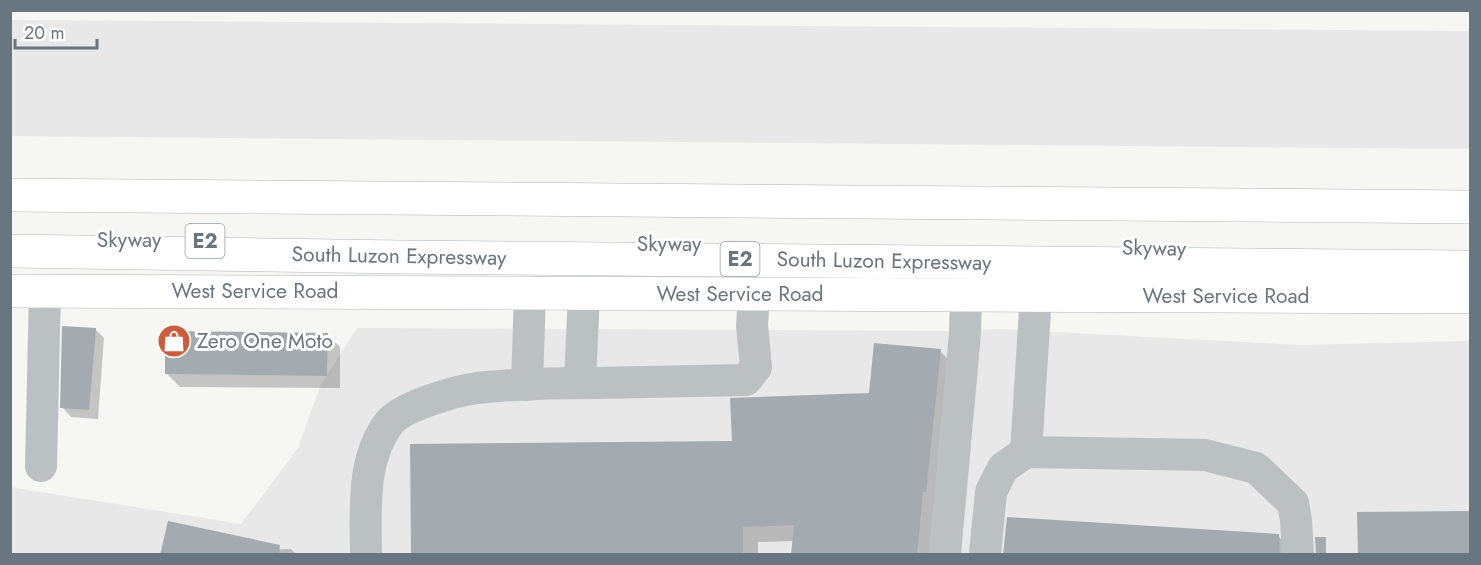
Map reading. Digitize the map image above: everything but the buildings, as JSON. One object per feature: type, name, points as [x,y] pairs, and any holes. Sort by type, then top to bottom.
[{"type":"main road","points":[[10,188],[1470,197]]},
{"type":"main road","name":"Skyway","points":[[10,195],[406,196],[1470,207]]},
{"type":"main road","name":"Skyway","points":[[10,240],[878,245],[1470,252]]},
{"type":"main road","name":"South Luzon Expressway","points":[[10,251],[1470,267]]},
{"type":"main road","name":"West Service Road","points":[[10,291],[1470,297]]},
{"type":"lane","points":[[41,466],[45,291]]},
{"type":"lane","points":[[527,385],[530,292]]},
{"type":"lane","points":[[580,383],[584,293]]},
{"type":"lane","points":[[366,555],[366,494],[372,456],[391,420],[408,407],[474,389],[580,383],[746,380],[756,367],[752,325],[754,294]]},
{"type":"lane","points":[[945,555],[966,294]]},
{"type":"lane","points":[[1026,452],[1036,294]]},
{"type":"lane","points":[[985,555],[991,492],[1003,468],[1026,452],[1205,455],[1256,468],[1293,503],[1298,555]]},
{"type":"shaded area","points":[[11,20],[1470,31],[1470,149],[11,136]]},
{"type":"shaded area","points":[[357,328],[955,331],[999,329],[1299,345],[1470,341],[1470,554],[11,554],[10,487],[241,524],[298,448],[320,386]]},
{"type":"place","name":"Zero One Moto","points":[[174,341]]}]
